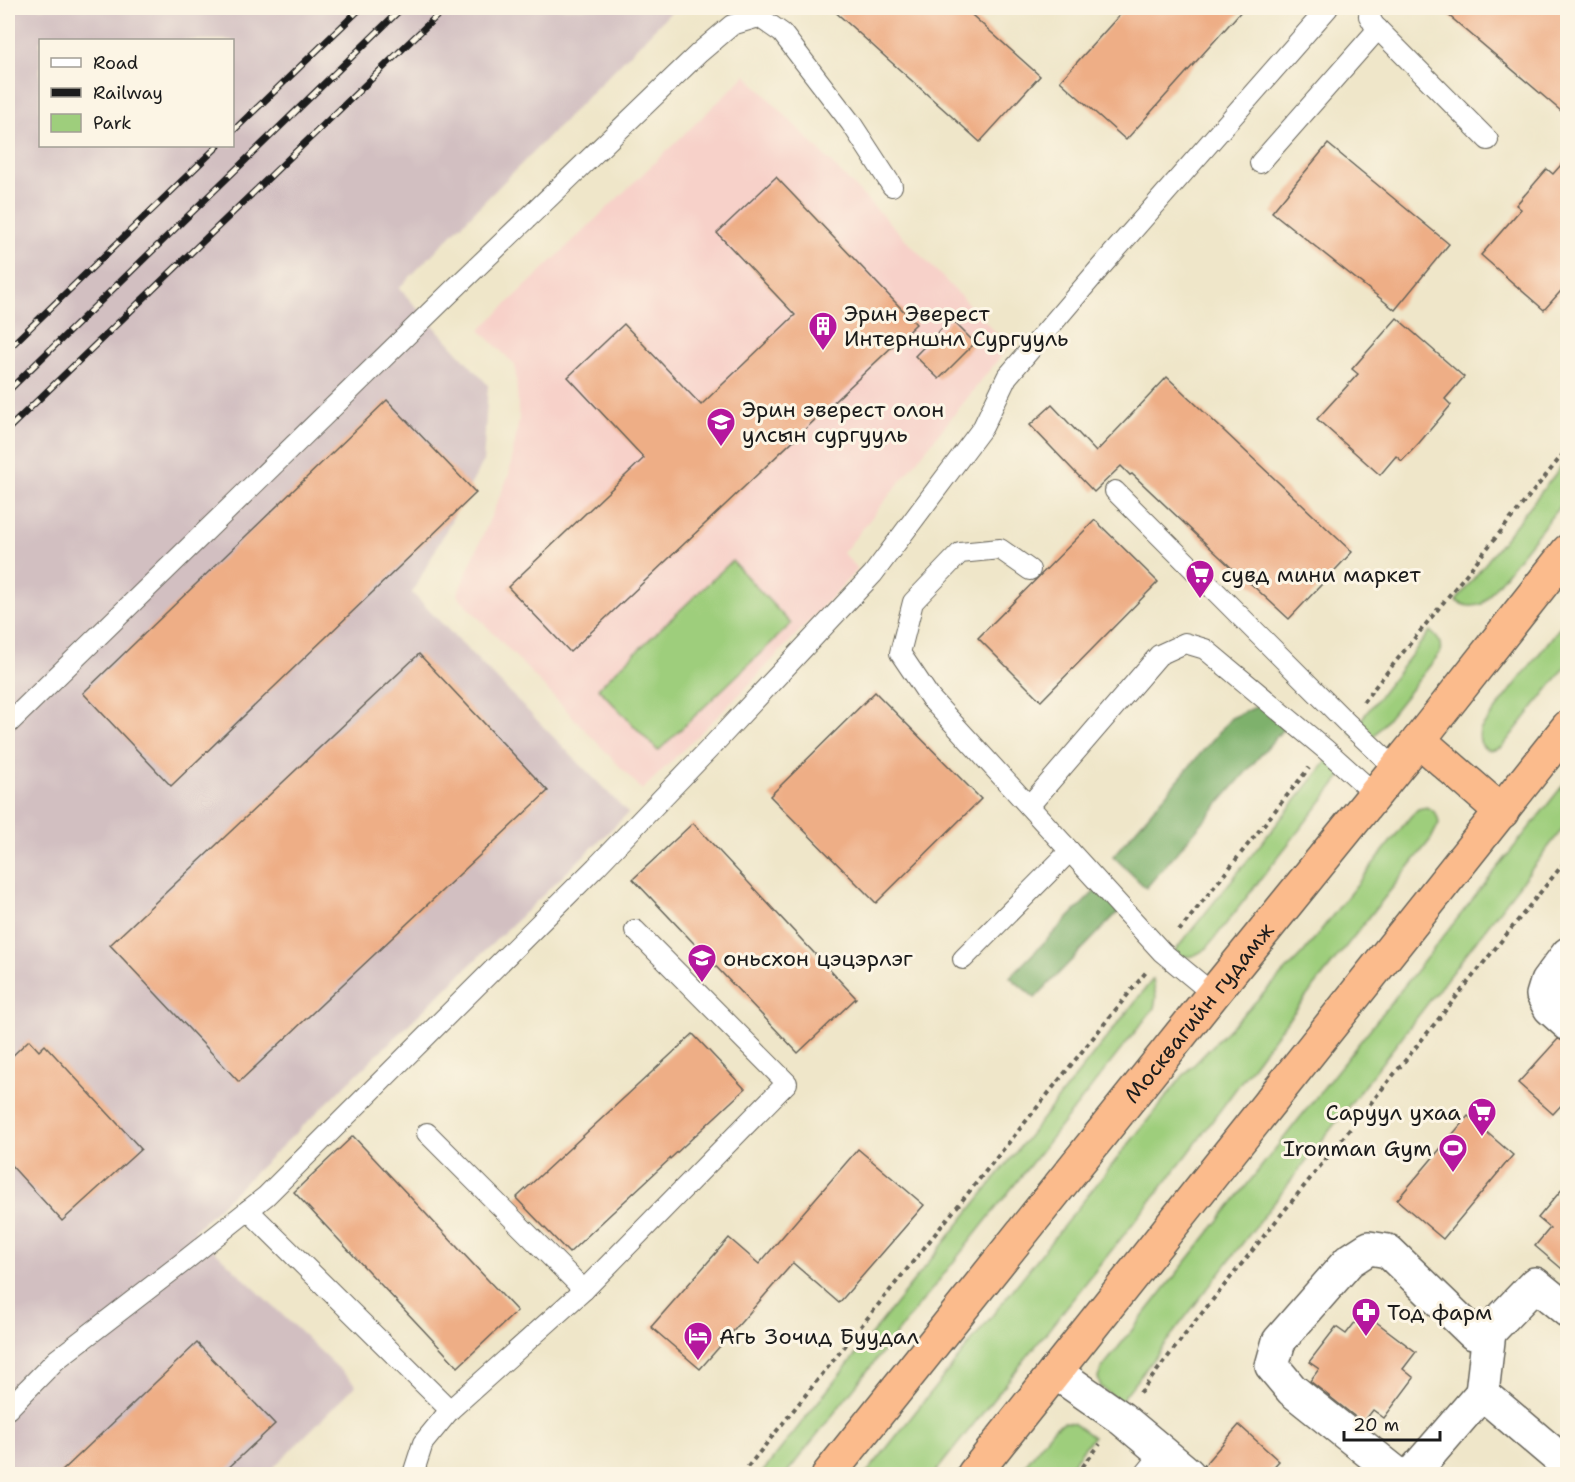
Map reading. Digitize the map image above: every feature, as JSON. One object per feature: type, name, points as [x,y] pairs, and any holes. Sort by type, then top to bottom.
[{"type":"highway","name":"Москвагийн гудамж","points":[[829,1474],[1419,740],[1568,551]]},
{"type":"highway","points":[[974,1474],[1568,727]]},
{"type":"highway","points":[[1419,740],[1502,812]]},
{"type":"street","points":[[1568,954],[1547,982],[1543,995],[1550,1008],[1568,1024]]},
{"type":"street","points":[[1397,1474],[1292,1390],[1272,1366],[1279,1341],[1349,1262],[1369,1248],[1388,1251],[1473,1333],[1489,1332]]},
{"type":"street","points":[[1412,1474],[1482,1393],[1489,1332],[1535,1284],[1568,1311]]},
{"type":"street","points":[[1055,1372],[1121,1418],[1154,1464],[1188,1474]]},
{"type":"street","points":[[1482,1393],[1568,1466]]},
{"type":"lane","points":[[8,1409],[56,1360],[266,1196],[596,867],[710,748],[873,574],[983,428],[1007,377],[1328,8]]},
{"type":"lane","points":[[1373,8],[1369,16],[1371,21],[1488,140]]},
{"type":"lane","points":[[8,724],[511,234],[699,53],[732,25],[759,17],[782,33],[851,123],[892,186]]},
{"type":"lane","points":[[1260,163],[1378,29]]},
{"type":"lane","points":[[1115,491],[1338,714],[1396,768]]},
{"type":"lane","points":[[1030,570],[1000,549],[960,553],[913,602],[900,653],[931,699],[1162,952],[1214,994]]},
{"type":"lane","points":[[1029,806],[1159,655],[1185,643],[1205,649],[1375,794]]},
{"type":"lane","points":[[963,959],[1070,851]]},
{"type":"lane","points":[[413,1474],[423,1443],[450,1410],[584,1290],[787,1083],[635,930]]},
{"type":"lane","points":[[427,1133],[584,1290]]},
{"type":"lane","points":[[248,1210],[450,1410]]},
{"type":"path","points":[[1077,1474],[1194,1323],[1568,858]]},
{"type":"shaded area","points":[[8,8],[675,8],[399,288],[488,385],[483,462],[412,593],[628,813],[194,1231],[356,1385],[267,1474],[8,1474]]},
{"type":"shaded area","name":"Эрин эверест олон улсын сургууль","points":[[746,75],[1009,346],[843,553],[858,569],[744,690],[642,790],[457,595],[509,475],[519,419],[515,365],[480,330]]},
{"type":"green space","points":[[1567,459],[1567,497],[1482,604],[1469,606],[1456,601]]},
{"type":"green space","points":[[732,561],[791,624],[658,751],[598,688]]},
{"type":"green space","points":[[1567,618],[1567,665],[1502,747],[1492,750],[1484,748],[1480,741],[1480,730]]},
{"type":"green space","points":[[1430,631],[1439,641],[1440,653],[1374,736],[1350,734]]},
{"type":"green space","points":[[1267,702],[1290,721],[1146,888],[1113,856],[1231,718]]},
{"type":"green space","points":[[1332,755],[1344,772],[1207,948],[1191,956],[1174,952]]},
{"type":"green space","points":[[1567,780],[1567,823],[1120,1402],[1101,1387],[1098,1378],[1102,1368]]},
{"type":"green space","points":[[1427,807],[1436,814],[1439,823],[1431,839],[1268,1045],[1188,1154],[934,1474],[866,1474],[1182,1077],[1303,953],[1410,817],[1418,809]]},
{"type":"green space","points":[[1097,889],[1122,908],[1035,998],[1010,977]]},
{"type":"green space","points":[[1153,979],[1156,998],[1154,1008],[786,1474],[761,1474]]},
{"type":"green space","points":[[1064,1422],[1073,1423],[1093,1437],[1064,1474],[1018,1474],[1055,1427]]},
{"type":"building","points":[[831,8],[964,8],[1040,76],[980,142]]},
{"type":"building","points":[[1126,8],[1244,8],[1126,140],[1060,81]]},
{"type":"building","points":[[1440,8],[1568,8],[1568,117]]},
{"type":"building","points":[[1328,144],[1449,244],[1395,310],[1272,212]]},
{"type":"building","points":[[1568,157],[1568,283],[1544,310],[1481,255],[1521,209],[1516,205],[1547,169],[1553,174]]},
{"type":"building","name":"Эрин Эверест Интерншнл Сургууль","points":[[776,177],[916,324],[570,652],[508,587],[644,458],[568,377],[624,324],[701,405],[795,315],[717,233]]},
{"type":"building","points":[[1397,318],[1464,377],[1445,399],[1451,405],[1419,443],[1402,461],[1396,456],[1380,475],[1317,419],[1358,374],[1352,369]]},
{"type":"building","points":[[951,319],[975,343],[939,379],[915,356]]},
{"type":"building","points":[[1167,377],[1352,552],[1289,619],[1132,474],[1130,475],[1121,466],[1094,492],[1030,425],[1052,405],[1096,452]]},
{"type":"building","points":[[387,400],[476,493],[171,786],[83,693]]},
{"type":"building","points":[[1095,520],[1158,582],[1041,701],[978,638]]},
{"type":"building","points":[[419,654],[548,791],[239,1082],[110,945]]},
{"type":"building","points":[[875,692],[981,799],[876,903],[770,796]]},
{"type":"building","points":[[693,823],[856,998],[798,1053],[633,879]]},
{"type":"building","points":[[693,1034],[745,1089],[569,1253],[516,1198]]},
{"type":"building","points":[[1558,1039],[1568,1042],[1568,1098],[1553,1114],[1518,1083]]},
{"type":"building","points":[[29,1040],[39,1051],[45,1045],[141,1149],[62,1221],[8,1162],[8,1060]]},
{"type":"building","points":[[1468,1116],[1513,1155],[1443,1239],[1397,1200]]},
{"type":"building","points":[[353,1136],[517,1311],[458,1367],[294,1192]]},
{"type":"building","points":[[858,1149],[924,1205],[839,1303],[793,1263],[700,1369],[651,1327],[729,1238],[759,1264]]},
{"type":"building","points":[[1568,1182],[1568,1274],[1535,1246],[1550,1228],[1538,1218]]},
{"type":"building","points":[[1363,1312],[1416,1352],[1403,1369],[1414,1378],[1384,1418],[1373,1410],[1363,1423],[1310,1381],[1319,1369],[1309,1362],[1336,1327],[1346,1334]]},
{"type":"building","points":[[197,1343],[275,1424],[222,1474],[59,1474]]},
{"type":"building","points":[[1239,1425],[1279,1461],[1267,1474],[1206,1474],[1204,1465]]},
{"type":"railway","points":[[234,130],[361,8]]},
{"type":"railway","points":[[8,391],[402,8]]},
{"type":"railway","points":[[8,429],[445,8]]},
{"type":"railway","points":[[8,349],[217,147]]},
{"type":"place","name":"Эрин Эверест Интерншнл Сургууль","points":[[823,352]]},
{"type":"place","name":"Эрин эверест олон улсын сургууль","points":[[721,448]]},
{"type":"place","name":"сувд мини маркет","points":[[1200,600]]},
{"type":"place","name":"оньсхон цэцэрлэг","points":[[702,984]]},
{"type":"place","name":"Саруул ухаа","points":[[1482,1138]]},
{"type":"place","name":"Ironman Gym","points":[[1453,1174]]},
{"type":"place","name":"Тод фарм","points":[[1366,1338]]},
{"type":"place","name":"Агь 3очид Буудал","points":[[698,1362]]}]
